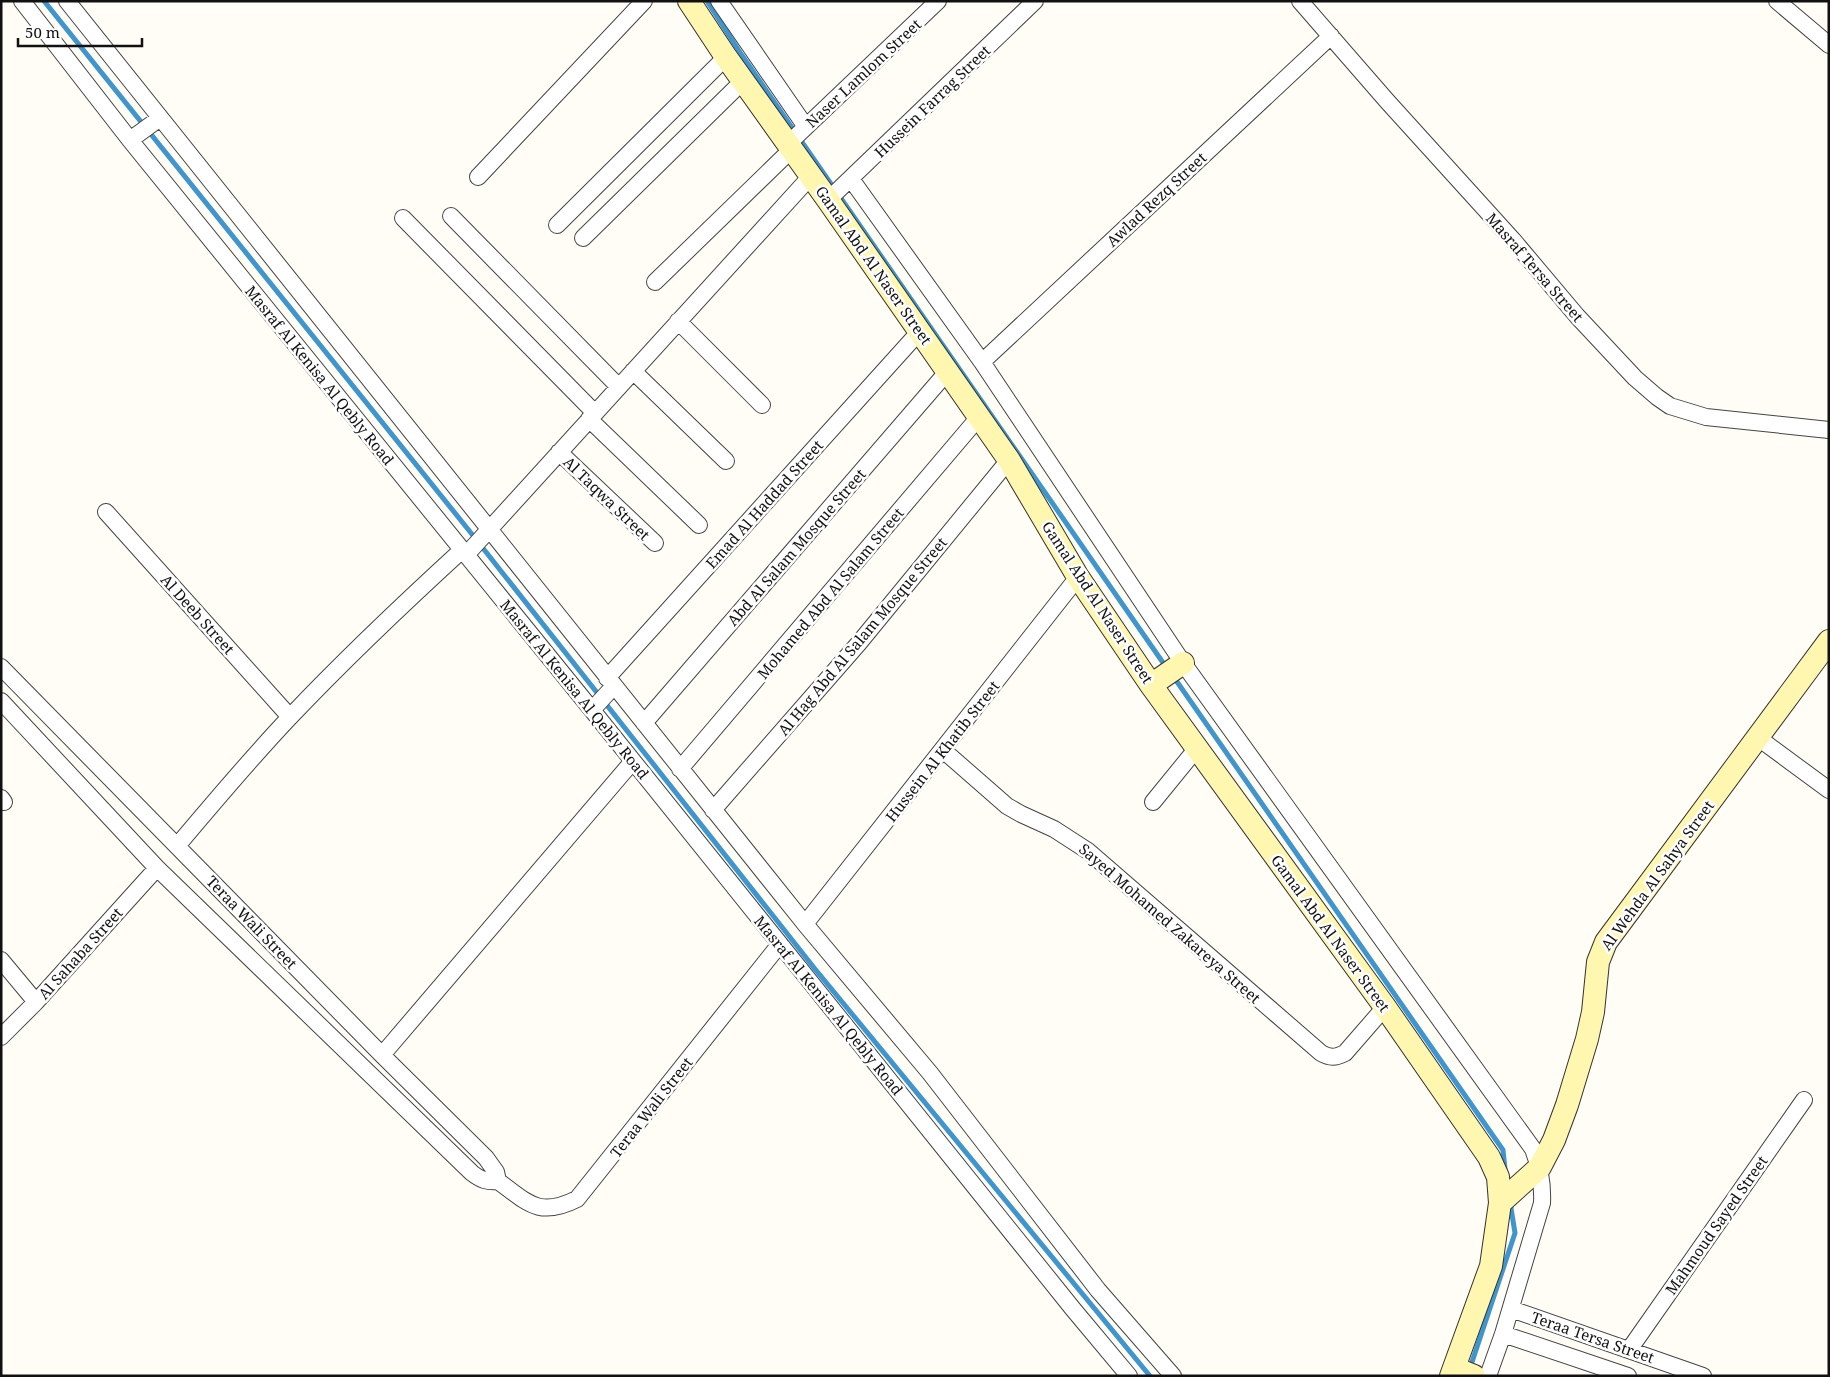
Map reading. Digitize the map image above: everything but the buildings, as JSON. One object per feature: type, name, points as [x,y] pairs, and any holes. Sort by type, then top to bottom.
[{"type":"street","name":"Masraf Al Kenisa Al Qebly Road","points":[[22,1],[130,140],[634,761],[1073,1309],[1129,1376]]},
{"type":"street","points":[[67,1],[713,810],[805,924],[930,1073],[1098,1290],[1173,1376]]},
{"type":"street","points":[[478,177],[644,1]]},
{"type":"street","name":"Gamal Abd Al Naser Street","points":[[690,1],[743,81],[796,138]]},
{"type":"street","name":"Gamal Abd Al Naser Street","points":[[719,1],[796,138],[811,176],[838,191],[982,362],[1180,665],[1534,1149],[1533,1174]]},
{"type":"street","name":"Naser Lamlom Street","points":[[655,282],[796,138],[938,1]]},
{"type":"street","name":"Hussein Farrag Street","points":[[838,191],[1035,1]]},
{"type":"street","name":"Masraf Tersa Street","points":[[1300,1],[1513,240],[1577,316],[1635,378],[1657,397],[1670,406],[1706,417],[1829,430]]},
{"type":"street","points":[[1777,1],[1829,45]]},
{"type":"street","name":"Awlad Rezq Street","points":[[982,362],[1331,36]]},
{"type":"street","points":[[557,225],[726,57]]},
{"type":"street","points":[[583,238],[743,81]]},
{"type":"street","points":[[130,140],[160,118]]},
{"type":"street","points":[[177,846],[290,717],[376,632],[488,530],[811,176]]},
{"type":"street","name":"Gamal Abd Al Naser Street","points":[[838,191],[920,331],[1008,460],[1078,577],[1154,683],[1197,748],[1385,1007],[1489,1157],[1498,1178],[1504,1200]]},
{"type":"street","points":[[451,216],[619,386]]},
{"type":"street","points":[[403,218],[592,416],[700,525]]},
{"type":"street","points":[[678,321],[762,405]]},
{"type":"street","name":"Emad Al Haddad Street","points":[[592,710],[611,682],[920,331]]},
{"type":"street","points":[[633,371],[726,462]]},
{"type":"street","name":"Abd Al Salam Mosque Street","points":[[644,723],[948,371]]},
{"type":"street","name":"Mohamed Abd Al Salam Street","points":[[680,769],[979,417]]},
{"type":"street","name":"Al Taqwa Street","points":[[559,452],[655,543]]},
{"type":"street","name":"Al Hag Abd Al Salam Mosque Street","points":[[713,810],[859,643],[1008,460]]},
{"type":"street","name":"Al Deeb Street","points":[[106,512],[290,717]]},
{"type":"street","name":"Hussein Al Khatib Street","points":[[805,924],[1078,577]]},
{"type":"street","name":"Al Wehda Al Sahya Street","points":[[1504,1200],[1533,1174],[1554,1140],[1585,1047],[1593,1012],[1598,962],[1602,950],[1829,641]]},
{"type":"street","points":[[1154,683],[1180,665]]},
{"type":"street","name":"Teraa Wali Street","points":[[1,667],[382,1055],[486,1158],[496,1172],[498,1181],[527,1203],[543,1208],[561,1207],[577,1200],[780,944]]},
{"type":"street","name":"Teraa Wali Street","points":[[1,700],[157,868],[472,1173],[479,1179],[488,1182],[498,1181]]},
{"type":"street","points":[[1757,737],[1829,790]]},
{"type":"street","points":[[1153,802],[1197,748]]},
{"type":"street","name":"Sayed Mohamed Zakareya Street","points":[[943,750],[1007,806],[1088,850],[1321,1053],[1328,1057],[1337,1058],[1344,1053],[1385,1007]]},
{"type":"street","points":[[382,1055],[634,761]]},
{"type":"street","points":[[102,809],[121,789]]},
{"type":"street","name":"Al Sahaba Street","points":[[1,1037],[36,1002],[157,868]]},
{"type":"street","points":[[1,960],[36,1002]]},
{"type":"street","name":"Mahmoud Sayed Street","points":[[1629,1350],[1804,1100]]},
{"type":"street","points":[[1488,1376],[1511,1309],[1542,1202],[1543,1184],[1533,1174]]},
{"type":"street","points":[[1460,1373],[1491,1266],[1504,1200]]},
{"type":"street","name":"Teraa Tersa Street","points":[[1511,1309],[1703,1376]]},
{"type":"street","name":"Teraa Tersa Street","points":[[1503,1334],[1628,1376]]},
{"type":"waterway","points":[[44,1],[471,533],[815,969],[1150,1376]]},
{"type":"waterway","points":[[707,1],[741,54],[1166,667]]},
{"type":"waterway","points":[[1173,676],[1503,1150],[1505,1169]]},
{"type":"waterway","points":[[1470,1368],[1515,1233],[1510,1202]]}]
